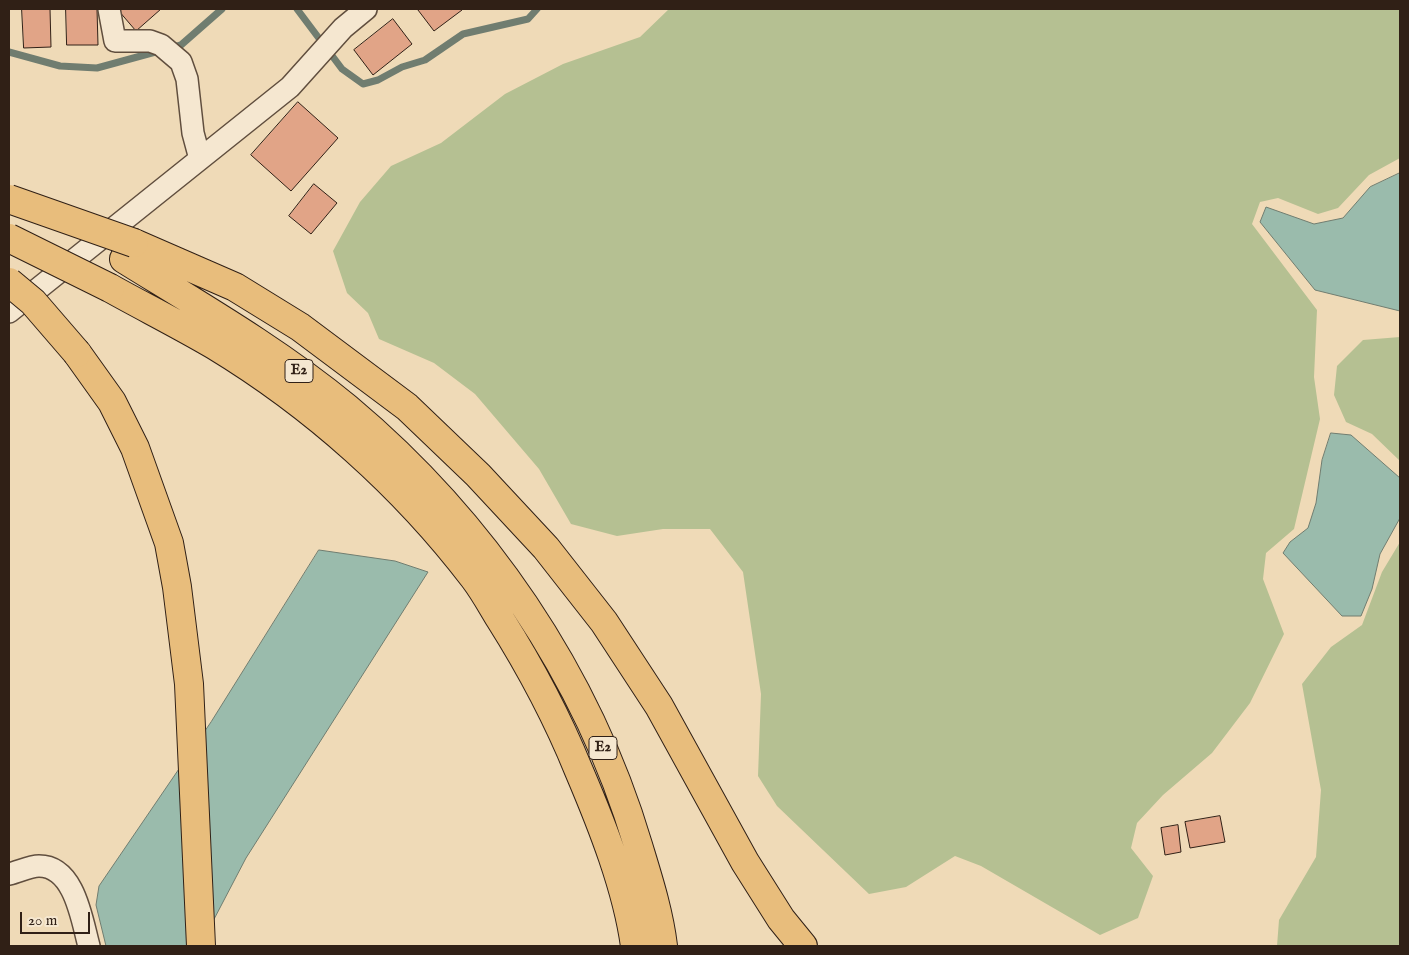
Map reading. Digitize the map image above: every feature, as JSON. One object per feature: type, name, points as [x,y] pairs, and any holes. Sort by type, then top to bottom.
[{"type":"highway","name":"E2","points":[[9,200],[129,251],[290,364],[346,408],[398,453],[443,519]]},
{"type":"highway","name":"E2","points":[[9,238],[110,288],[214,346],[276,387],[374,468],[443,519],[478,540],[487,574],[525,657],[556,715],[598,816],[623,895],[635,946]]},
{"type":"highway","points":[[129,251],[235,287],[300,327],[407,407],[478,475],[546,548],[604,622],[659,706],[744,862],[780,918],[803,946]]},
{"type":"highway","points":[[9,282],[33,302],[77,353],[112,402],[135,448],[169,543],[176,578],[189,684],[201,946]]},
{"type":"highway","name":"E2","points":[[487,574],[546,639],[601,742],[624,798],[650,885],[663,946]]},
{"type":"street","points":[[108,9],[115,42],[150,41],[161,45],[181,62],[187,79],[192,133],[200,159]]},
{"type":"street","points":[[9,312],[290,86],[342,28],[366,9]]},
{"type":"street","points":[[9,874],[39,866],[57,872],[75,893],[89,946]]},
{"type":"green space","points":[[669,9],[1400,9],[1400,158],[1369,175],[1338,208],[1318,214],[1278,198],[1260,202],[1252,224],[1317,310],[1314,377],[1320,419],[1294,529],[1266,553],[1263,579],[1284,634],[1250,703],[1212,753],[1163,795],[1137,823],[1131,848],[1153,876],[1138,918],[1100,935],[981,866],[955,856],[906,887],[869,894],[777,806],[758,776],[761,694],[743,572],[710,529],[663,529],[617,536],[571,524],[539,469],[475,394],[434,363],[379,339],[368,313],[347,293],[333,251],[360,202],[391,166],[441,143],[505,94],[563,64],[640,37]]},
{"type":"green space","points":[[1400,337],[1400,461],[1372,434],[1346,422],[1334,395],[1337,366],[1363,340]]},
{"type":"green space","points":[[1400,542],[1400,946],[1277,946],[1279,920],[1316,857],[1321,790],[1302,684],[1331,647],[1362,625],[1382,572]]},
{"type":"shaded area","points":[[1400,173],[1400,311],[1315,290],[1260,222],[1266,207],[1314,224],[1343,218],[1370,187]]},
{"type":"shaded area","points":[[1331,433],[1351,435],[1400,478],[1400,518],[1380,554],[1372,589],[1361,616],[1342,616],[1283,553],[1290,542],[1308,528],[1316,503],[1322,460]]},
{"type":"shaded area","points":[[319,550],[395,561],[428,572],[246,858],[200,946],[106,946],[96,905],[99,886],[211,722]]},
{"type":"building","points":[[22,9],[50,9],[51,47],[24,48]]},
{"type":"building","points":[[66,9],[97,9],[98,45],[67,45]]},
{"type":"building","points":[[161,9],[136,31],[118,10]]},
{"type":"building","points":[[418,10],[462,10],[434,31]]},
{"type":"building","points":[[393,19],[412,44],[373,75],[354,50]]},
{"type":"building","points":[[298,102],[338,138],[291,191],[251,155]]},
{"type":"building","points":[[314,184],[337,203],[311,234],[289,216]]},
{"type":"building","points":[[1220,816],[1225,842],[1190,848],[1185,822]]},
{"type":"building","points":[[1178,825],[1181,852],[1165,855],[1161,828]]},
{"type":"waterway","points":[[9,52],[60,66],[97,68],[181,45],[222,9]]},
{"type":"waterway","points":[[297,9],[342,69],[363,84],[378,80],[402,67],[425,60],[463,34],[528,19],[537,9]]}]
